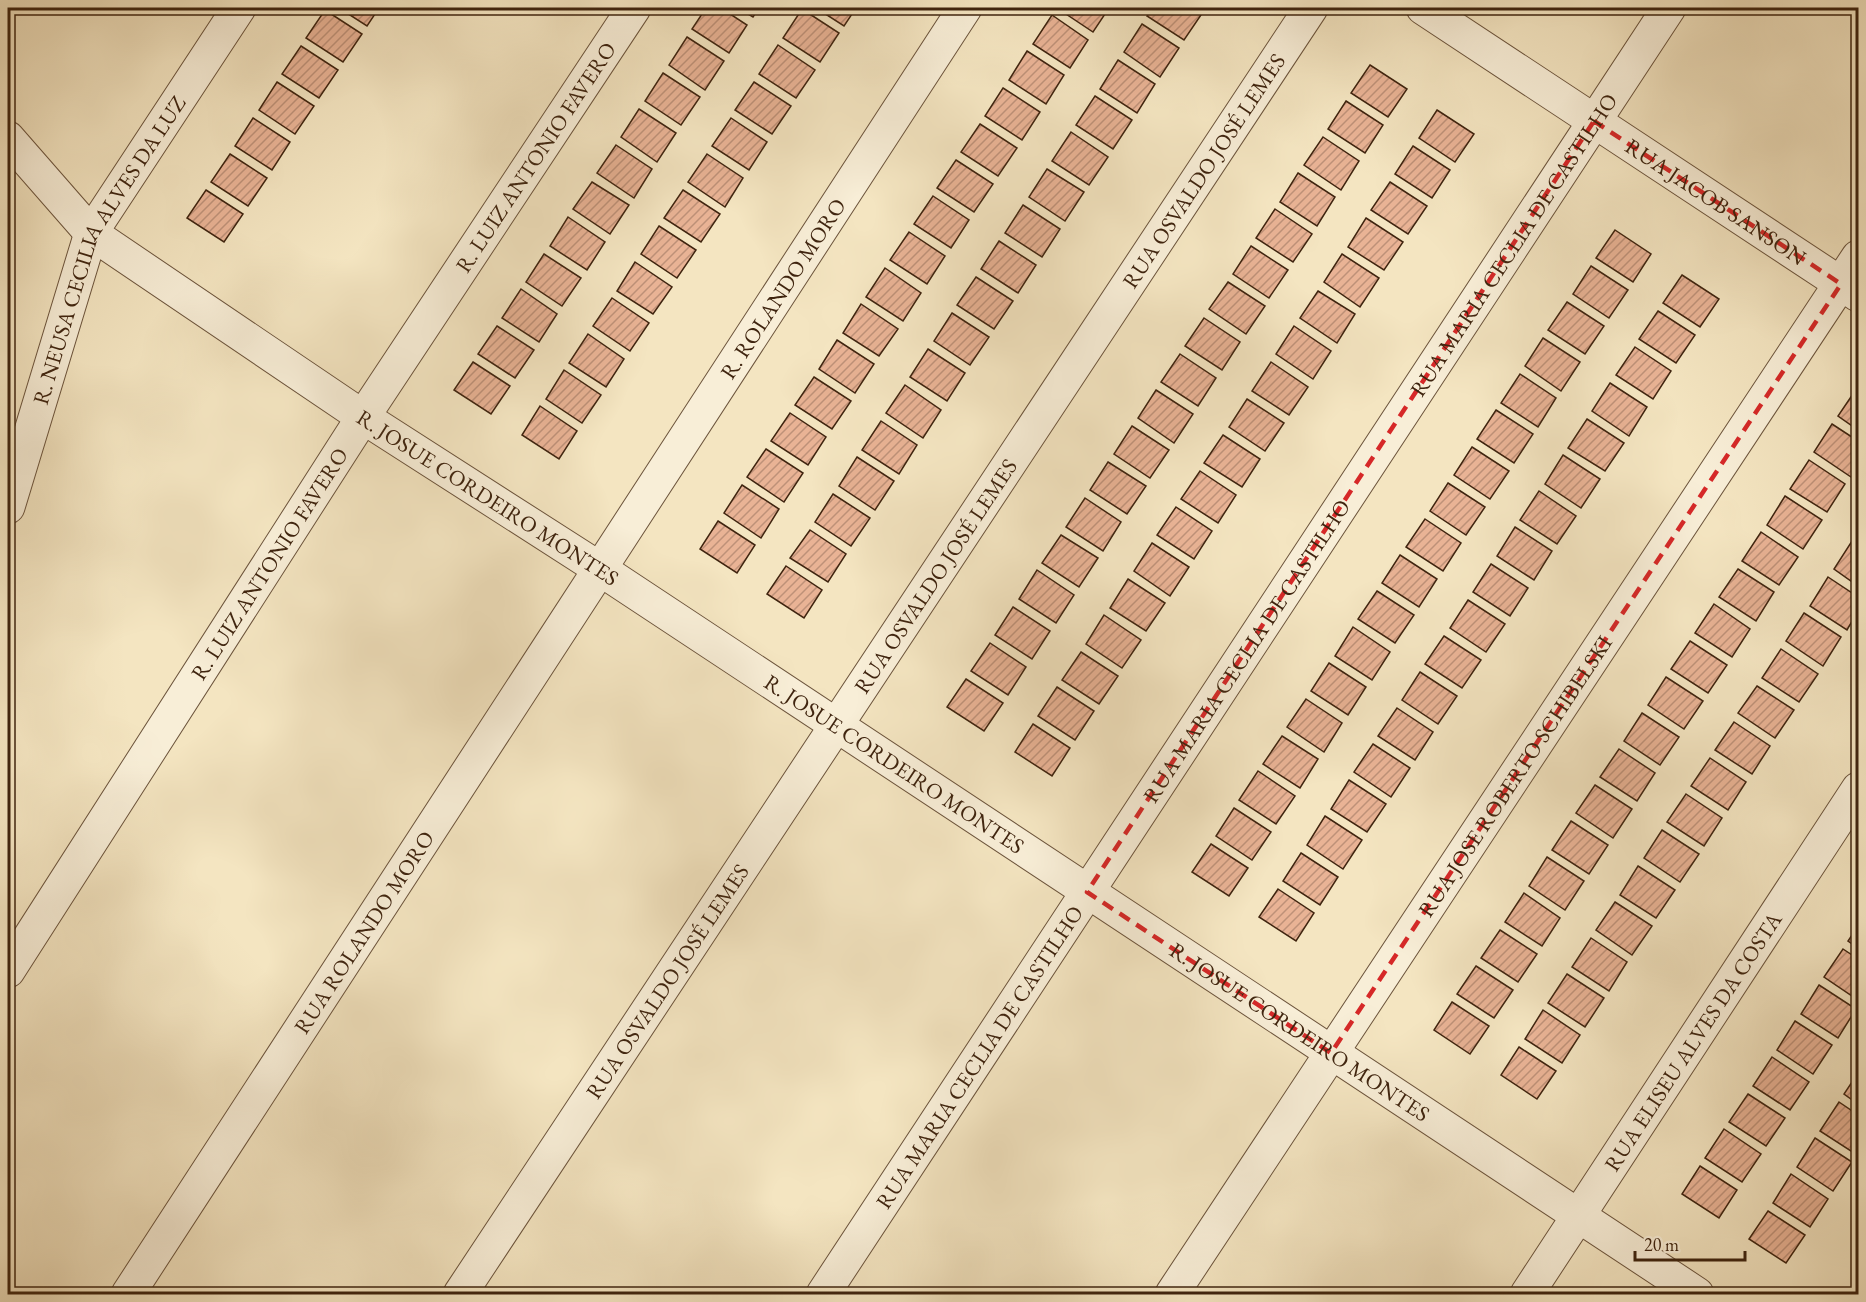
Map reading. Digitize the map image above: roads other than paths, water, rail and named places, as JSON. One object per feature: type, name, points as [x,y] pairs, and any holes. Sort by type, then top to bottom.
[{"type":"street","name":"R. NEUSA CECILIA ALVES DA LUZ","points":[[8,507],[91,233],[239,8]]},
{"type":"street","name":"R. LUIZ ANTONIO FAVERO","points":[[8,971],[363,417],[634,8]]},
{"type":"street","name":"R. ROLANDO MORO","points":[[600,569],[965,8]]},
{"type":"street","name":"RUA OSVALDO JOSÉ LEMES","points":[[460,1294],[1311,8]]},
{"type":"street","name":"RUA JACOB SANSON","points":[[1423,8],[1850,290]]},
{"type":"street","name":"RUA MARIA CECLIA DE CASTILHO","points":[[823,1294],[1669,8]]},
{"type":"street","name":"R. JOSUE CORDEIRO MONTES","points":[[8,138],[91,233],[363,417],[600,569],[1697,1294]]},
{"type":"street","name":"RUA JOSE ROBERTO SCHIBELSKI","points":[[1172,1294],[1331,1053],[1850,290],[1858,257]]},
{"type":"street","name":"RUA ROLANDO MORO","points":[[128,1294],[600,569]]},
{"type":"street","name":"RUA ELISEU ALVES DA COSTA","points":[[1527,1294],[1858,789]]}]
